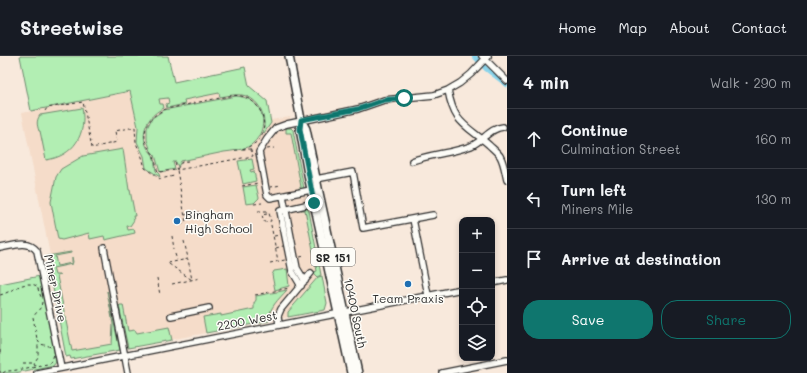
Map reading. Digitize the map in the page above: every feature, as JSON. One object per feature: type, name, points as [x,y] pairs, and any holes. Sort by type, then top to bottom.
[{"type":"main road","name":"SR 151","points":[[289,56],[301,120],[300,129],[311,190],[318,203]]},
{"type":"main road","name":"SR 151","points":[[301,120],[306,129],[316,179],[318,203]]},
{"type":"main road","name":"10400 South","points":[[318,203],[326,262],[337,313],[351,359]]},
{"type":"main road","name":"10400 South","points":[[318,203],[338,272],[351,359]]},
{"type":"main road","name":"SR 151","points":[[350,373],[351,359]]},
{"type":"main road","name":"SR 151","points":[[351,359],[358,373]]},
{"type":"street","points":[[311,190],[270,198],[267,194],[259,152],[261,147],[276,128],[301,120],[358,109],[384,100],[434,95],[448,90],[460,83],[471,74],[483,60],[507,81]]},
{"type":"street","points":[[448,90],[452,109],[455,115],[473,133],[500,155],[507,180]]},
{"type":"street","points":[[412,161],[423,157],[470,147],[482,140],[495,128],[503,127]]},
{"type":"street","points":[[316,179],[353,172],[363,228],[432,215]]},
{"type":"street","points":[[283,196],[297,268],[305,281]]},
{"type":"street","points":[[301,286],[292,270],[280,211],[318,203]]},
{"type":"street","points":[[413,219],[428,295]]},
{"type":"street","name":"Miner Drive","points":[[0,248],[26,244],[33,246],[37,251],[61,368]]},
{"type":"street","points":[[104,248],[128,373]]},
{"type":"street","points":[[279,325],[278,316],[281,309],[312,273]]},
{"type":"street","points":[[495,282],[507,280]]},
{"type":"street","name":"2200 West","points":[[37,373],[345,312],[394,299],[459,290]]},
{"type":"street","points":[[171,316],[209,308]]},
{"type":"street","points":[[442,373],[507,360]]},
{"type":"path","points":[[235,150],[250,146],[260,138],[264,123],[260,109],[248,98],[233,96],[166,109],[156,114],[148,124],[146,130],[146,142],[148,149],[154,155],[158,172],[253,156],[250,146]]},
{"type":"path","points":[[46,111],[47,108],[83,102],[92,148],[117,142],[115,131],[135,127],[136,143],[145,168],[160,179],[174,176]]},
{"type":"path","points":[[267,149],[274,148]]},
{"type":"path","points":[[241,149],[251,149]]},
{"type":"path","points":[[177,170],[182,162],[188,161]]},
{"type":"path","points":[[175,162],[186,223],[182,224]]},
{"type":"path","points":[[242,186],[258,183]]},
{"type":"path","points":[[274,187],[281,185]]},
{"type":"path","points":[[254,204],[262,203]]},
{"type":"path","points":[[258,211],[267,211],[267,214],[269,213],[271,220],[261,223]]},
{"type":"path","points":[[185,215],[199,212]]},
{"type":"path","points":[[264,222],[262,215],[267,214]]},
{"type":"path","points":[[272,225],[278,261]]},
{"type":"path","points":[[274,236],[281,234]]},
{"type":"path","points":[[172,236],[174,249]]},
{"type":"path","points":[[184,241],[192,280]]},
{"type":"path","points":[[276,248],[283,246]]},
{"type":"path","points":[[175,254],[177,261]]},
{"type":"path","points":[[298,257],[305,256]]},
{"type":"path","points":[[188,259],[168,263],[192,280]]},
{"type":"path","points":[[270,263],[286,260]]},
{"type":"path","points":[[157,278],[160,295]]},
{"type":"path","points":[[172,284],[200,278]]},
{"type":"path","points":[[0,295],[16,287],[29,284],[37,286],[42,300],[42,305],[33,317],[39,343],[38,356],[34,363],[35,366]]},
{"type":"path","points":[[255,295],[289,288]]},
{"type":"path","points":[[3,373],[6,371],[40,364],[48,364],[53,355],[51,347],[39,343]]},
{"type":"path","points":[[23,363],[34,363]]},
{"type":"path","points":[[5,367],[6,371]]},
{"type":"shaded area","name":"Bingham High School","points":[[245,67],[249,86],[267,101],[271,120],[290,117],[327,303],[326,309],[71,359],[70,356],[66,357],[46,255],[50,255],[22,113]]},
{"type":"green space","points":[[20,56],[168,56],[174,82],[245,67],[249,86],[267,101],[271,123],[264,133],[263,114],[253,100],[242,95],[220,97],[219,93],[184,100],[185,104],[167,108],[166,104],[169,103],[168,98],[159,99],[160,104],[163,104],[164,108],[154,114],[151,118],[145,128],[144,139],[148,149],[153,155],[156,171],[160,177],[146,168],[144,156],[137,142],[138,127],[130,91],[31,111]]},
{"type":"green space","points":[[236,96],[251,100],[257,105],[261,112],[263,122],[261,132],[252,144],[239,150],[181,161],[178,167],[176,162],[173,162],[175,169],[160,172],[155,155],[151,151],[147,140],[147,128],[152,118],[164,110]]},
{"type":"green space","points":[[82,108],[82,127],[76,142],[71,149],[64,154],[56,158],[46,160],[40,131],[37,125],[40,115]]},
{"type":"green space","points":[[286,128],[291,128],[293,130],[304,189],[298,189],[301,187],[291,133],[286,133]]},
{"type":"green space","points":[[123,149],[129,190],[135,216],[133,216],[134,220],[130,226],[127,226],[128,230],[134,229],[135,233],[105,240],[104,236],[90,239],[89,233],[62,240],[58,239],[51,202],[56,177],[61,169],[83,156]]},
{"type":"green space","points":[[252,159],[254,169],[250,170],[251,172],[254,171],[256,181],[243,184],[238,161]]},
{"type":"green space","points":[[256,185],[259,198],[254,203],[246,204],[243,187]]},
{"type":"green space","points":[[306,208],[309,211],[321,275],[317,277],[314,274],[314,272],[317,271],[305,210],[301,210]]},
{"type":"green space","points":[[71,252],[55,256],[57,266],[72,263],[72,257],[73,262],[72,264],[53,268],[55,275],[61,275],[57,276],[72,351],[112,344],[113,324],[107,291],[120,350],[71,359],[70,356],[66,357],[47,256]]},
{"type":"green space","points":[[287,269],[289,286],[275,290],[272,275],[274,271]]},
{"type":"green space","points":[[40,276],[56,362],[54,365],[15,373],[0,373],[0,284]]},
{"type":"green space","points":[[322,276],[327,303],[325,310],[288,317],[288,312],[318,277]]},
{"type":"green space","points":[[287,290],[272,308],[269,321],[206,333],[203,317],[221,314],[221,316],[254,309],[256,296]]},
{"type":"green space","points":[[120,305],[123,305],[128,331],[135,330],[137,333],[169,327],[172,340],[128,348]]},
{"type":"waterway","points":[[474,56],[486,69],[507,85]]},
{"type":"place","name":"Bingham High School","points":[[177,221]]},
{"type":"place","name":"Team Praxis","points":[[408,284]]},
{"type":"route","points":[[314,203],[300,129],[301,120],[358,109],[393,98],[404,98]]}]
